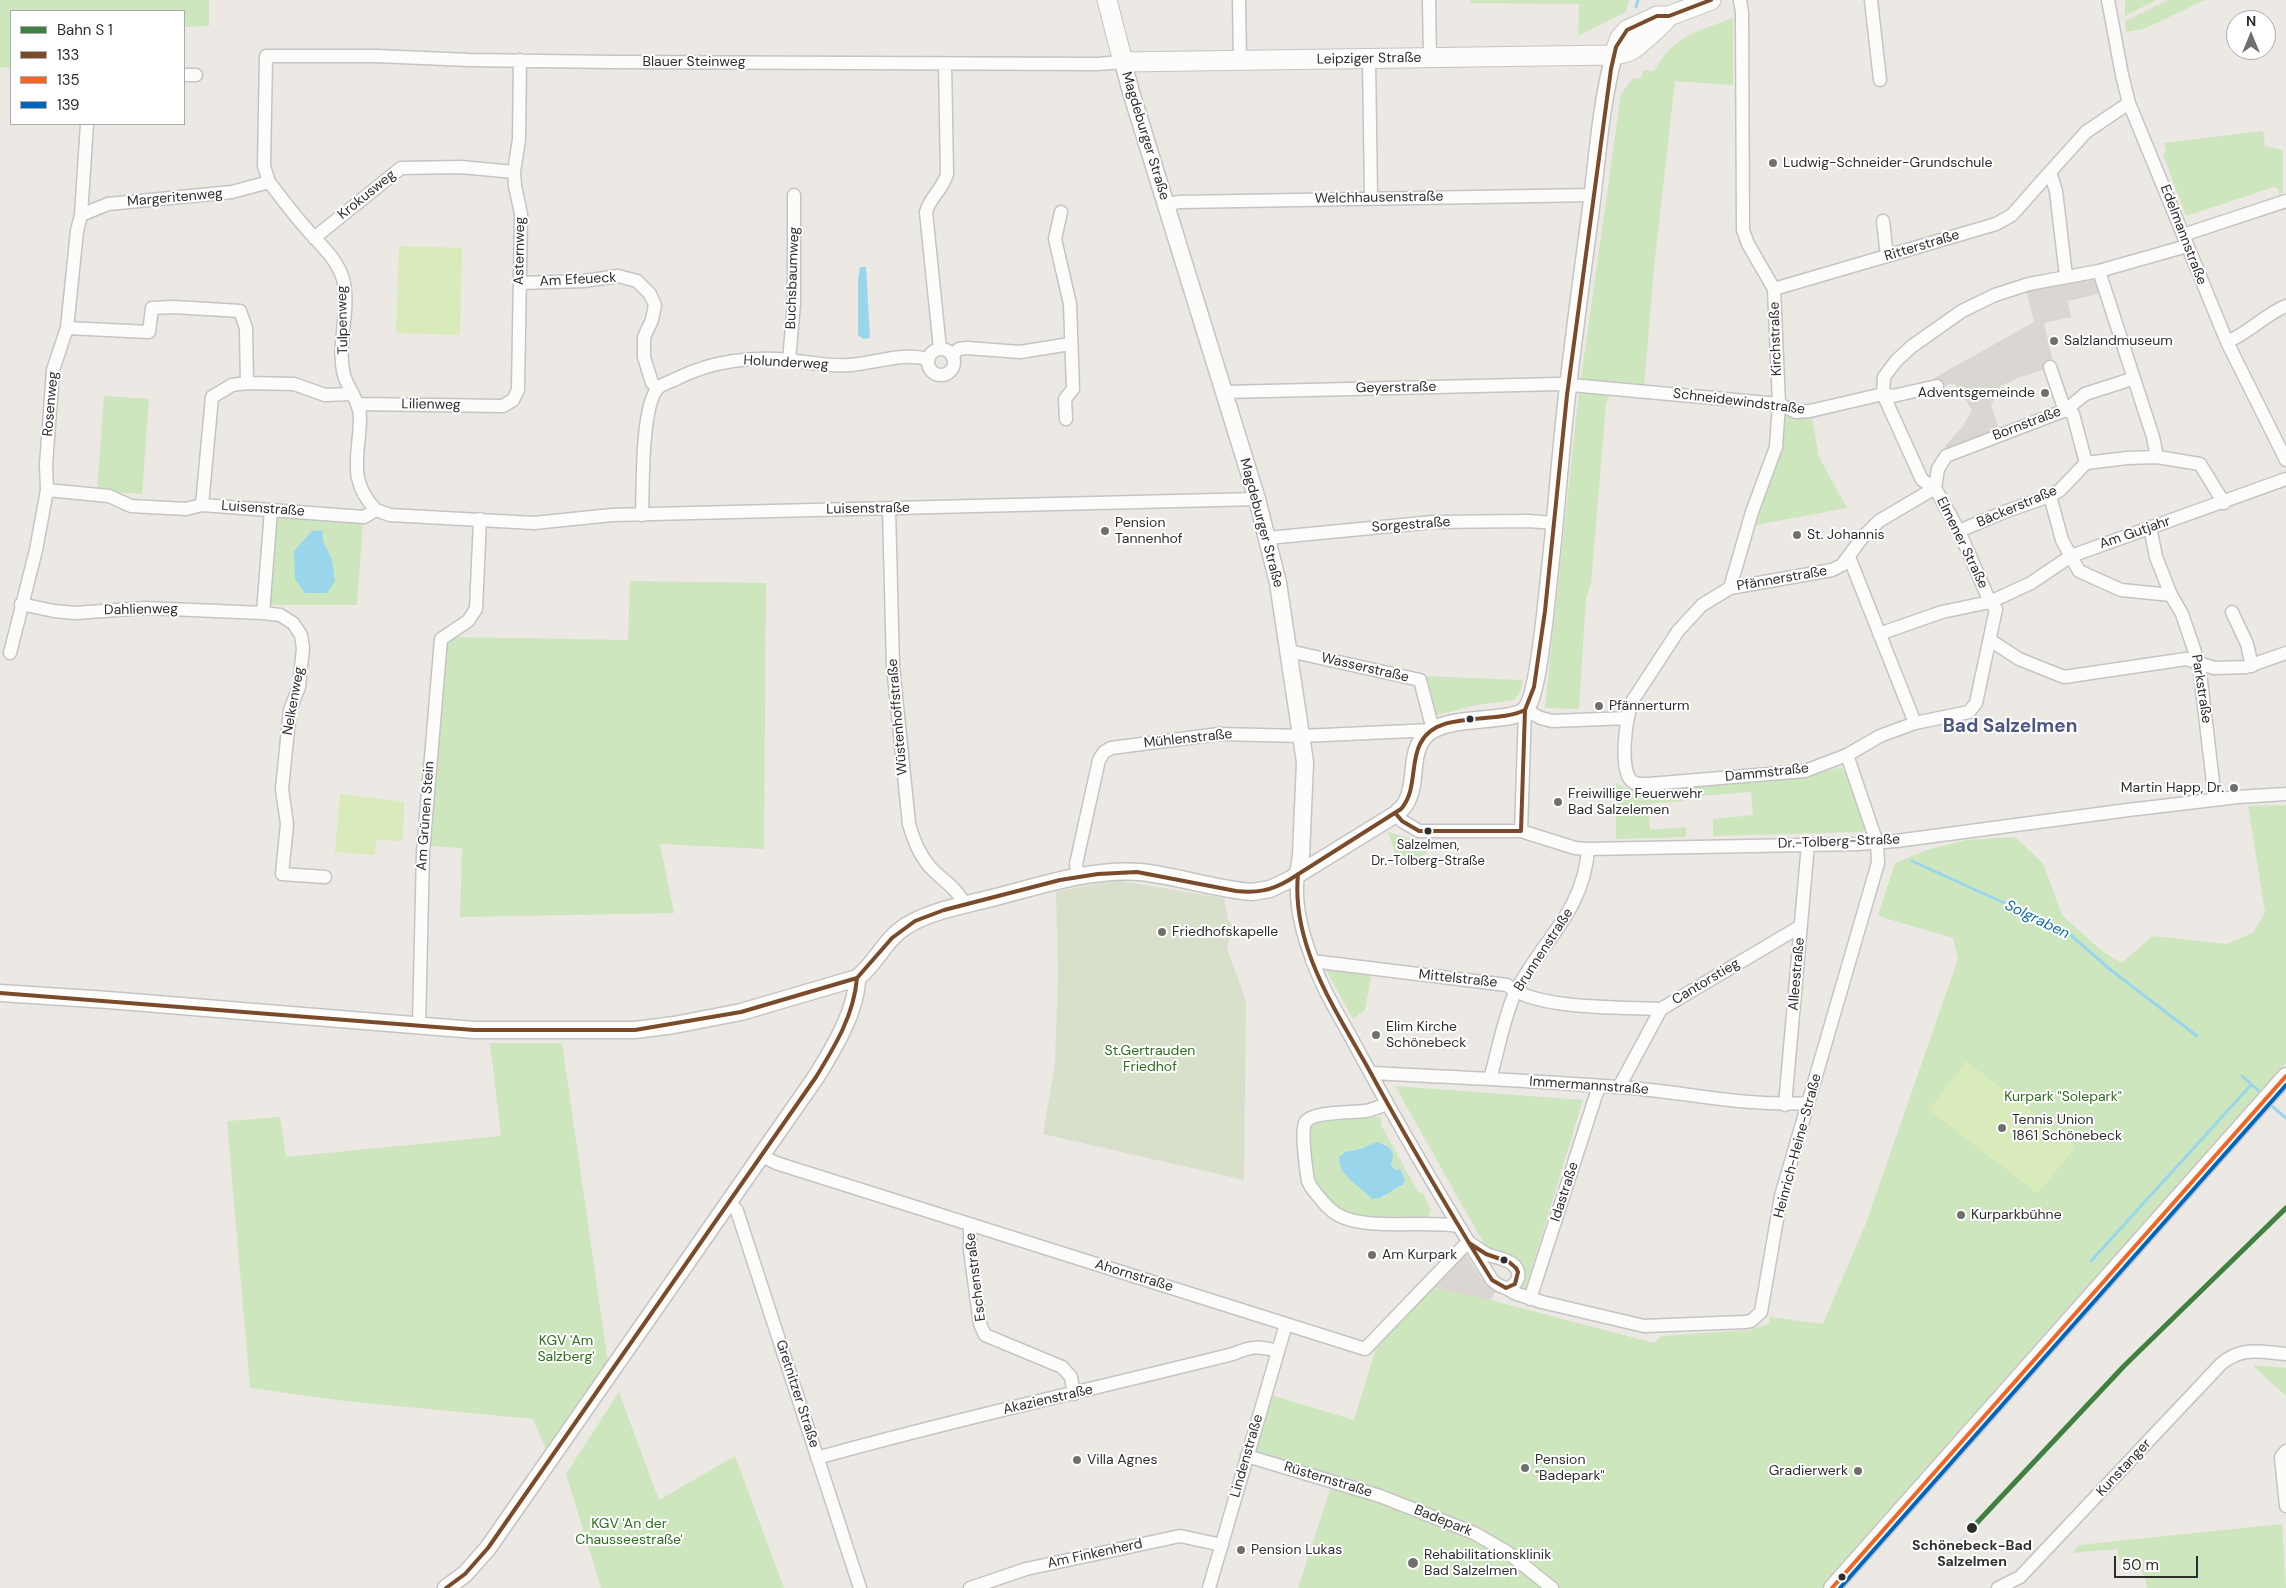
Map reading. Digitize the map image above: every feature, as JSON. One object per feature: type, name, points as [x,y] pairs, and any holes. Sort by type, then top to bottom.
[{"type":"main road","name":"Magdeburger Straße","points":[[1107,0],[1123,62]]},
{"type":"main road","name":"Leipziger Straße","points":[[1123,62],[1614,55],[1627,53],[1637,48],[1663,25],[1669,16],[1710,0]]},
{"type":"street","points":[[1239,0],[1240,60]]},
{"type":"street","points":[[1429,0],[1430,58]]},
{"type":"street","name":"Kirchstraße","points":[[1730,588],[1752,512],[1776,447],[1778,404],[1774,289],[1748,244],[1743,230],[1742,12],[1740,0]]},
{"type":"street","points":[[1872,0],[1880,80]]},
{"type":"street","name":"Edelmannstraße","points":[[2108,0],[2129,102],[2150,149],[2185,241],[2227,342],[2286,460]]},
{"type":"street","points":[[1521,832],[1526,710],[1535,682],[1555,524],[1568,385],[1606,100],[1614,55]]},
{"type":"street","name":"Blauer Steinweg","points":[[266,56],[944,64],[1097,64],[1123,62]]},
{"type":"street","name":"Tulpenweg","points":[[266,56],[264,166],[269,182],[336,263],[343,280],[344,373],[360,415],[356,470],[362,493],[376,510]]},
{"type":"street","points":[[1369,58],[1371,198]]},
{"type":"street","name":"Asternweg","points":[[503,406],[513,400],[518,390],[521,214],[514,172],[519,139],[520,60]]},
{"type":"street","name":"Magdeburger Straße","points":[[1123,62],[1257,499],[1278,582],[1302,736],[1306,778],[1296,892],[1305,940],[1312,961],[1370,1073],[1458,1226],[1468,1242],[1492,1280],[1506,1288],[1511,1287],[1517,1280],[1517,1270],[1515,1267],[1503,1258],[1488,1254],[1468,1242]]},
{"type":"street","points":[[940,349],[926,212],[929,201],[945,182],[947,174],[944,64]]},
{"type":"street","points":[[2066,276],[2056,191],[2050,172],[2086,132],[2129,102]]},
{"type":"street","name":"Rosenweg","points":[[10,653],[36,550],[47,490],[46,465],[53,370],[67,328],[77,231],[81,215],[87,125]]},
{"type":"street","name":"Krokusweg","points":[[314,238],[401,168],[461,167],[514,172]]},
{"type":"street","name":"Ritterstraße","points":[[1774,289],[2004,220],[2012,215],[2050,172]]},
{"type":"street","name":"Margeritenweg","points":[[81,215],[108,204],[232,192],[269,182]]},
{"type":"street","name":"Welchhausenstraße","points":[[1165,204],[1180,202],[1593,194]]},
{"type":"street","name":"Buchsbaumweg","points":[[789,360],[794,304],[794,195]]},
{"type":"street","points":[[1883,394],[1884,377],[1896,361],[1911,347],[1962,311],[1995,295],[2029,284],[2099,271],[2185,241],[2286,200]]},
{"type":"street","points":[[1061,212],[1055,239],[1070,304],[1073,389],[1066,399],[1066,419]]},
{"type":"street","points":[[1883,221],[1887,256]]},
{"type":"street","points":[[2099,271],[2132,379],[2153,437],[2157,457]]},
{"type":"street","name":"Am Efeueck","points":[[520,283],[584,281],[618,276],[637,281],[650,294],[655,305],[652,320],[644,337],[644,357],[652,383],[658,388]]},
{"type":"street","points":[[2227,342],[2243,334],[2265,317],[2286,306]]},
{"type":"street","points":[[67,328],[149,332],[152,308],[174,307],[240,311],[246,328],[246,383]]},
{"type":"street","points":[[952,355],[960,349],[967,348],[1020,352],[1070,344]]},
{"type":"street","points":[[940,349],[948,351],[952,355],[954,367],[942,375],[932,372],[928,360],[933,352],[940,349]]},
{"type":"street","name":"Holunderweg","points":[[658,388],[688,373],[722,362],[757,359],[789,360],[820,365],[850,365],[898,357],[915,356],[928,360]]},
{"type":"street","points":[[2050,367],[2066,410],[2073,414],[2086,464],[2127,458],[2157,457],[2200,464],[2224,502]]},
{"type":"street","name":"Bornstraße","points":[[1935,488],[1938,469],[1948,454],[2066,410],[2085,394],[2132,379]]},
{"type":"street","name":"Lilienweg","points":[[202,505],[212,397],[232,385],[246,383],[294,384],[326,395],[355,399],[503,406]]},
{"type":"street","name":"Geyerstraße","points":[[1224,392],[1568,385]]},
{"type":"street","name":"Schneidewindstraße","points":[[1568,385],[1778,404],[1796,412],[1810,411],[1883,394],[1893,396],[1937,386]]},
{"type":"street","points":[[642,515],[647,414],[658,388]]},
{"type":"street","name":"Elmener Straße","points":[[1883,394],[1922,480],[1935,488],[1959,531],[1990,602],[1996,609],[1976,703]]},
{"type":"street","name":"Bäckerstraße","points":[[1959,531],[2004,512],[2050,496],[2060,490],[2086,464]]},
{"type":"street","name":"Am Gutjahr","points":[[1879,634],[1942,612],[1990,602],[2031,583],[2071,556],[2286,479]]},
{"type":"street","name":"Pfännerstraße","points":[[1633,782],[1626,772],[1625,765],[1627,718],[1632,700],[1678,631],[1702,605],[1730,588],[1832,570],[1842,566],[1862,538],[1878,521],[1935,488]]},
{"type":"street","name":"Luisenstraße","points":[[47,490],[109,496],[131,506],[186,509],[202,505],[364,517],[376,510],[390,515],[480,519],[534,524],[612,515],[1257,499]]},
{"type":"street","points":[[2050,496],[2062,540],[2079,571],[2120,590],[2172,595]]},
{"type":"street","name":"Wüstenhoffstraße","points":[[889,509],[894,681],[909,824],[916,847],[930,866],[962,898],[965,905]]},
{"type":"street","points":[[262,613],[271,510]]},
{"type":"street","name":"Am Grünen Stein","points":[[419,1026],[423,852],[442,639],[468,621],[476,609],[480,519]]},
{"type":"street","name":"Sorgestraße","points":[[1268,538],[1433,522],[1528,521],[1555,524]]},
{"type":"street","name":"Parkstraße","points":[[2150,527],[2156,557],[2182,614],[2199,664],[2216,799]]},
{"type":"street","points":[[1849,557],[1915,723]]},
{"type":"street","name":"Dahlienweg","points":[[21,604],[54,611],[75,612],[145,608],[262,613]]},
{"type":"street","points":[[2232,612],[2246,644],[2252,666]]},
{"type":"street","name":"Nelkenweg","points":[[262,613],[280,616],[293,623],[301,634],[303,648],[299,688],[290,710],[282,790],[286,824],[282,874],[325,877]]},
{"type":"street","points":[[1990,640],[2019,659],[2064,678],[2186,659],[2214,668],[2252,666],[2286,653]]},
{"type":"street","name":"Wasserstraße","points":[[1289,651],[1420,680],[1433,730]]},
{"type":"street","name":"Dammstraße","points":[[1633,782],[1649,784],[1805,771],[1819,768],[1880,736],[1915,723],[1969,712],[1976,703]]},
{"type":"street","points":[[1526,710],[1541,718],[1552,721],[1627,718]]},
{"type":"street","points":[[1,994],[108,1000],[474,1030],[544,1031],[655,1028],[741,1012],[857,978],[864,973],[888,941],[907,926],[920,919],[965,905],[1078,877],[1111,872],[1140,872],[1252,892],[1271,889],[1396,814],[1404,806],[1410,793],[1418,747],[1427,734],[1433,730],[1469,720],[1516,715],[1526,710]]},
{"type":"street","name":"Mühlenstraße","points":[[1078,877],[1076,864],[1099,760],[1104,752],[1111,748],[1219,734],[1302,736],[1433,730]]},
{"type":"street","name":"Heinrich-Heine-Straße","points":[[1506,1288],[1530,1299],[1644,1326],[1745,1322],[1757,1317],[1763,1307],[1781,1196],[1878,863],[1877,843],[1847,755]]},
{"type":"street","name":"Dr.-Tolberg-Straße","points":[[1396,814],[1402,821],[1419,831],[1521,832],[1575,848],[1588,849],[1877,843],[2216,799],[2286,794]]},
{"type":"street","name":"Alleestraße","points":[[1785,1104],[1808,844]]},
{"type":"street","name":"Brunnenstraße","points":[[1490,1079],[1515,992],[1571,909],[1582,884],[1588,849]]},
{"type":"street","name":"Cantorstieg","points":[[1619,1087],[1660,1009],[1801,926]]},
{"type":"street","name":"Mittelstraße","points":[[1312,961],[1507,985],[1515,992],[1538,1000],[1660,1009]]},
{"type":"street","points":[[446,1588],[465,1574],[488,1548],[816,1077],[834,1048],[857,991],[857,978]]},
{"type":"street","name":"Immermannstraße","points":[[1370,1073],[1619,1087],[1785,1104],[1808,1103]]},
{"type":"street","points":[[1832,1588],[2286,1076]]},
{"type":"street","name":"Idastraße","points":[[1530,1299],[1600,1086]]},
{"type":"street","points":[[1387,1104],[1365,1111],[1315,1116],[1308,1120],[1304,1125],[1308,1181],[1311,1187],[1339,1216],[1379,1224],[1444,1224],[1458,1226]]},
{"type":"street","name":"Ahornstraße","points":[[762,1156],[776,1163],[1365,1349],[1468,1242]]},
{"type":"street","name":"Gretnitzer Straße","points":[[730,1202],[737,1211],[860,1588]]},
{"type":"street","name":"Eschenstraße","points":[[970,1225],[970,1250],[980,1324],[985,1335],[1062,1367],[1071,1377],[1074,1394]]},
{"type":"street","name":"Lindenstraße","points":[[1209,1588],[1286,1324]]},
{"type":"street","name":"Akazienstraße","points":[[818,1458],[919,1429],[1074,1394],[1232,1354],[1250,1347],[1278,1351]]},
{"type":"street","name":"Kunstanger","points":[[2002,1587],[2016,1581],[2047,1550],[2231,1355],[2244,1351],[2286,1354]]},
{"type":"street","points":[[2284,1454],[2286,1506]]},
{"type":"street","name":"Rüsternstraße","points":[[1247,1456],[1350,1486],[1407,1507]]},
{"type":"street","name":"Badepark","points":[[1407,1507],[1480,1537],[1507,1552],[1552,1588]]},
{"type":"street","name":"Am Finkenherd","points":[[970,1588],[1026,1569],[1180,1536],[1222,1545]]},
{"type":"green space","points":[[0,0],[209,0],[209,26],[185,27],[185,10],[10,10],[10,68],[0,67]]},
{"type":"green space","points":[[1470,0],[1629,0],[1626,12],[1578,36],[1579,4],[1470,3]]},
{"type":"green space","points":[[2125,0],[2157,0],[2125,16]]},
{"type":"green space","points":[[2167,0],[2205,0],[2144,29],[2126,32],[2125,21]]},
{"type":"green space","points":[[1733,18],[1733,85],[1675,81],[1654,267],[1644,387],[1612,385],[1606,405],[1591,583],[1586,599],[1579,709],[1545,708],[1578,400],[1621,94],[1633,78],[1640,79],[1644,70],[1654,71],[1678,42],[1697,31]]},
{"type":"green space","points":[[2263,131],[2265,146],[2283,150],[2283,191],[2280,197],[2278,188],[2274,187],[2186,216],[2163,155],[2166,151],[2164,143]]},
{"type":"green space","points":[[399,246],[462,248],[460,335],[396,333]]},
{"type":"green space","points":[[104,396],[149,399],[142,494],[97,491]]},
{"type":"green space","points":[[1783,411],[1811,413],[1819,457],[1847,508],[1756,525],[1760,500]]},
{"type":"green space","points":[[274,513],[363,521],[357,605],[269,605]]},
{"type":"green space","points":[[630,581],[766,583],[764,849],[660,844],[674,913],[460,917],[462,848],[428,846],[445,642],[451,637],[628,640]]},
{"type":"green space","points":[[1421,676],[1523,680],[1521,690],[1514,700],[1476,705],[1430,717]]},
{"type":"green space","points":[[1841,767],[1845,772],[1864,831],[1713,836],[1713,819],[1753,815],[1751,792],[1684,797],[1684,801],[1648,804],[1650,830],[1686,827],[1686,837],[1616,839],[1616,783],[1626,788],[1644,791],[1813,775]]},
{"type":"green space","points":[[340,794],[404,802],[403,841],[376,840],[375,855],[335,852]]},
{"type":"green space","name":"Kurpark \"Solepark\"","points":[[2286,805],[2286,1063],[1824,1588],[1298,1588],[1333,1480],[1253,1457],[1271,1395],[1354,1420],[1381,1331],[1427,1287],[1464,1293],[1654,1343],[1661,1336],[1749,1330],[1769,1324],[1770,1317],[1823,1324],[1866,1223],[1958,959],[1953,938],[1878,916],[1895,863],[1927,850],[1966,840],[2015,837],[2043,863],[2062,915],[2102,951],[2122,963],[2152,936],[2227,944],[2253,933],[2265,912],[2248,806]]},
{"type":"green space","points":[[1388,832],[1421,842],[1427,854],[1399,864]]},
{"type":"green space","name":"St.Gertrauden Friedhof","points":[[1114,880],[1224,898],[1228,920],[1233,926],[1227,948],[1246,1001],[1244,1180],[1043,1134],[1055,1064],[1058,973],[1056,892]]},
{"type":"green space","points":[[1321,961],[1372,971],[1365,1010],[1353,1019]]},
{"type":"green space","name":"KGV 'Am Salzberg'","points":[[490,1043],[562,1043],[608,1363],[547,1452],[533,1419],[345,1401],[250,1388],[227,1121],[280,1117],[286,1157],[501,1136]]},
{"type":"green space","name":"Tennis Union 1861 Schönebeck","points":[[1966,1061],[2076,1146],[2038,1194],[1929,1110]]},
{"type":"green space","points":[[1395,1086],[1583,1100],[1524,1294],[1520,1292],[1522,1268],[1520,1262],[1515,1258],[1492,1249],[1483,1242]]},
{"type":"green space","points":[[1361,1114],[1366,1118],[1381,1117],[1381,1125],[1418,1192],[1423,1194],[1431,1210],[1426,1221],[1399,1222],[1341,1214],[1311,1181],[1308,1124],[1312,1121]],"holes":[[[1384,1143],[1392,1153],[1391,1165],[1397,1170],[1400,1169],[1403,1185],[1391,1191],[1384,1198],[1353,1183],[1339,1157],[1352,1150]]]},
{"type":"green space","points":[[2252,1365],[2286,1368],[2286,1396]]},
{"type":"green space","name":"KGV 'An der Chausseestraße'","points":[[619,1392],[659,1500],[735,1456],[784,1588],[601,1588],[566,1474]]},
{"type":"green space","points":[[2282,1524],[2286,1588],[2147,1588],[2142,1572],[2135,1566],[2119,1559],[2117,1549],[2072,1553],[2079,1545]]},
{"type":"shaded area","points":[[2099,271],[2106,292],[2068,301],[2071,317],[2044,323],[2054,366],[2001,386],[1991,405],[2001,434],[1948,454],[1945,446],[1963,426],[1972,410],[1954,383],[1938,388],[1934,378],[2034,322],[2025,285]]},
{"type":"shaded area","points":[[1466,1254],[1482,1280],[1496,1291],[1491,1300],[1432,1287]]},
{"type":"water","points":[[860,267],[866,267],[870,338],[863,339],[858,335],[858,280]]},
{"type":"water","points":[[322,530],[323,541],[332,560],[335,581],[327,593],[305,593],[295,579],[294,551],[312,531]]},
{"type":"water","points":[[1376,1142],[1385,1145],[1392,1151],[1391,1165],[1396,1170],[1400,1169],[1405,1180],[1403,1185],[1385,1195],[1372,1199],[1346,1176],[1342,1170],[1339,1157],[1345,1152],[1363,1148]]},
{"type":"waterway","name":"Solgraben","points":[[1636,7],[1638,0]]},
{"type":"waterway","name":"Solgraben","points":[[1912,861],[2066,931],[2112,971],[2197,1036]]},
{"type":"waterway","name":"Solgraben","points":[[2242,1076],[2260,1092]]},
{"type":"waterway","points":[[2091,1261],[2251,1085]]},
{"type":"waterway","name":"Solgraben","points":[[2273,1107],[2286,1118]]},
{"type":"railway","points":[[1950,1552],[1972,1528]]},
{"type":"transit line","name":"133","points":[[1396,814],[1402,821],[1419,831],[1521,831],[1525,710],[1534,687],[1545,611],[1567,395],[1611,69],[1616,47],[1627,30],[1657,16],[1669,16],[1711,0]]},
{"type":"transit line","name":"133","points":[[0,993],[474,1030],[635,1030],[741,1012],[857,978],[892,938],[915,921],[944,910],[1060,880],[1098,874],[1137,872],[1236,891],[1250,892],[1276,887],[1401,809],[1409,794],[1417,752],[1428,733],[1439,726],[1453,722],[1498,717],[1525,710]]},
{"type":"transit line","name":"133","points":[[1298,874],[1301,926],[1318,976],[1392,1112],[1469,1243]]},
{"type":"transit line","name":"133","points":[[446,1588],[465,1574],[488,1548],[816,1077],[843,1030],[852,1005],[857,978]]},
{"type":"transit line","name":"135","points":[[1832,1588],[2286,1076]]},
{"type":"transit line","name":"139","points":[[1840,1588],[2286,1085]]},
{"type":"transit line","points":[[1972,1528],[2124,1366],[2286,1208]]},
{"type":"transit line","name":"133","points":[[1469,1243],[1486,1254],[1509,1262],[1516,1268],[1518,1272],[1515,1284],[1506,1288],[1492,1280],[1469,1243]]},
{"type":"place","name":"Ludwig-Schneider-Grundschule","points":[[1773,163]]},
{"type":"place","name":"Salzlandmuseum","points":[[2054,341]]},
{"type":"place","name":"Adventsgemeinde","points":[[2045,393]]},
{"type":"place","name":"Pension Tannenhof","points":[[1105,531]]},
{"type":"place","name":"St. Johannis","points":[[1797,535]]},
{"type":"place","name":"Pfännerturm","points":[[1599,706]]},
{"type":"place","name":"Martin Happ, Dr.","points":[[2234,788]]},
{"type":"place","name":"Freiwillige Feuerwehr Bad Salzelemen","points":[[1558,802]]},
{"type":"place","name":"Salzelmen, Dr.-Tolberg-Straße","points":[[1428,831]]},
{"type":"place","name":"Friedhofskapelle","points":[[1162,932]]},
{"type":"place","name":"Elim Kirche Schönebeck","points":[[1376,1035]]},
{"type":"place","name":"Tennis Union 1861 Schönebeck","points":[[2002,1128]]},
{"type":"place","name":"Kurparkbühne","points":[[1961,1215]]},
{"type":"place","name":"Am Kurpark","points":[[1372,1255]]},
{"type":"place","name":"Villa Agnes","points":[[1077,1460]]},
{"type":"place","name":"Pension \"Badepark\"","points":[[1525,1468]]},
{"type":"place","name":"Gradierwerk","points":[[1858,1471]]},
{"type":"place","name":"Schönebeck-Bad Salzelmen","points":[[1972,1528]]},
{"type":"place","name":"Pension Lukas","points":[[1241,1550]]},
{"type":"place","name":"Rehabilitationsklinik Bad Salzelmen","points":[[1413,1563]]},
{"type":"district","name":"Bad Salzelmen","points":[[2010,727]]}]
